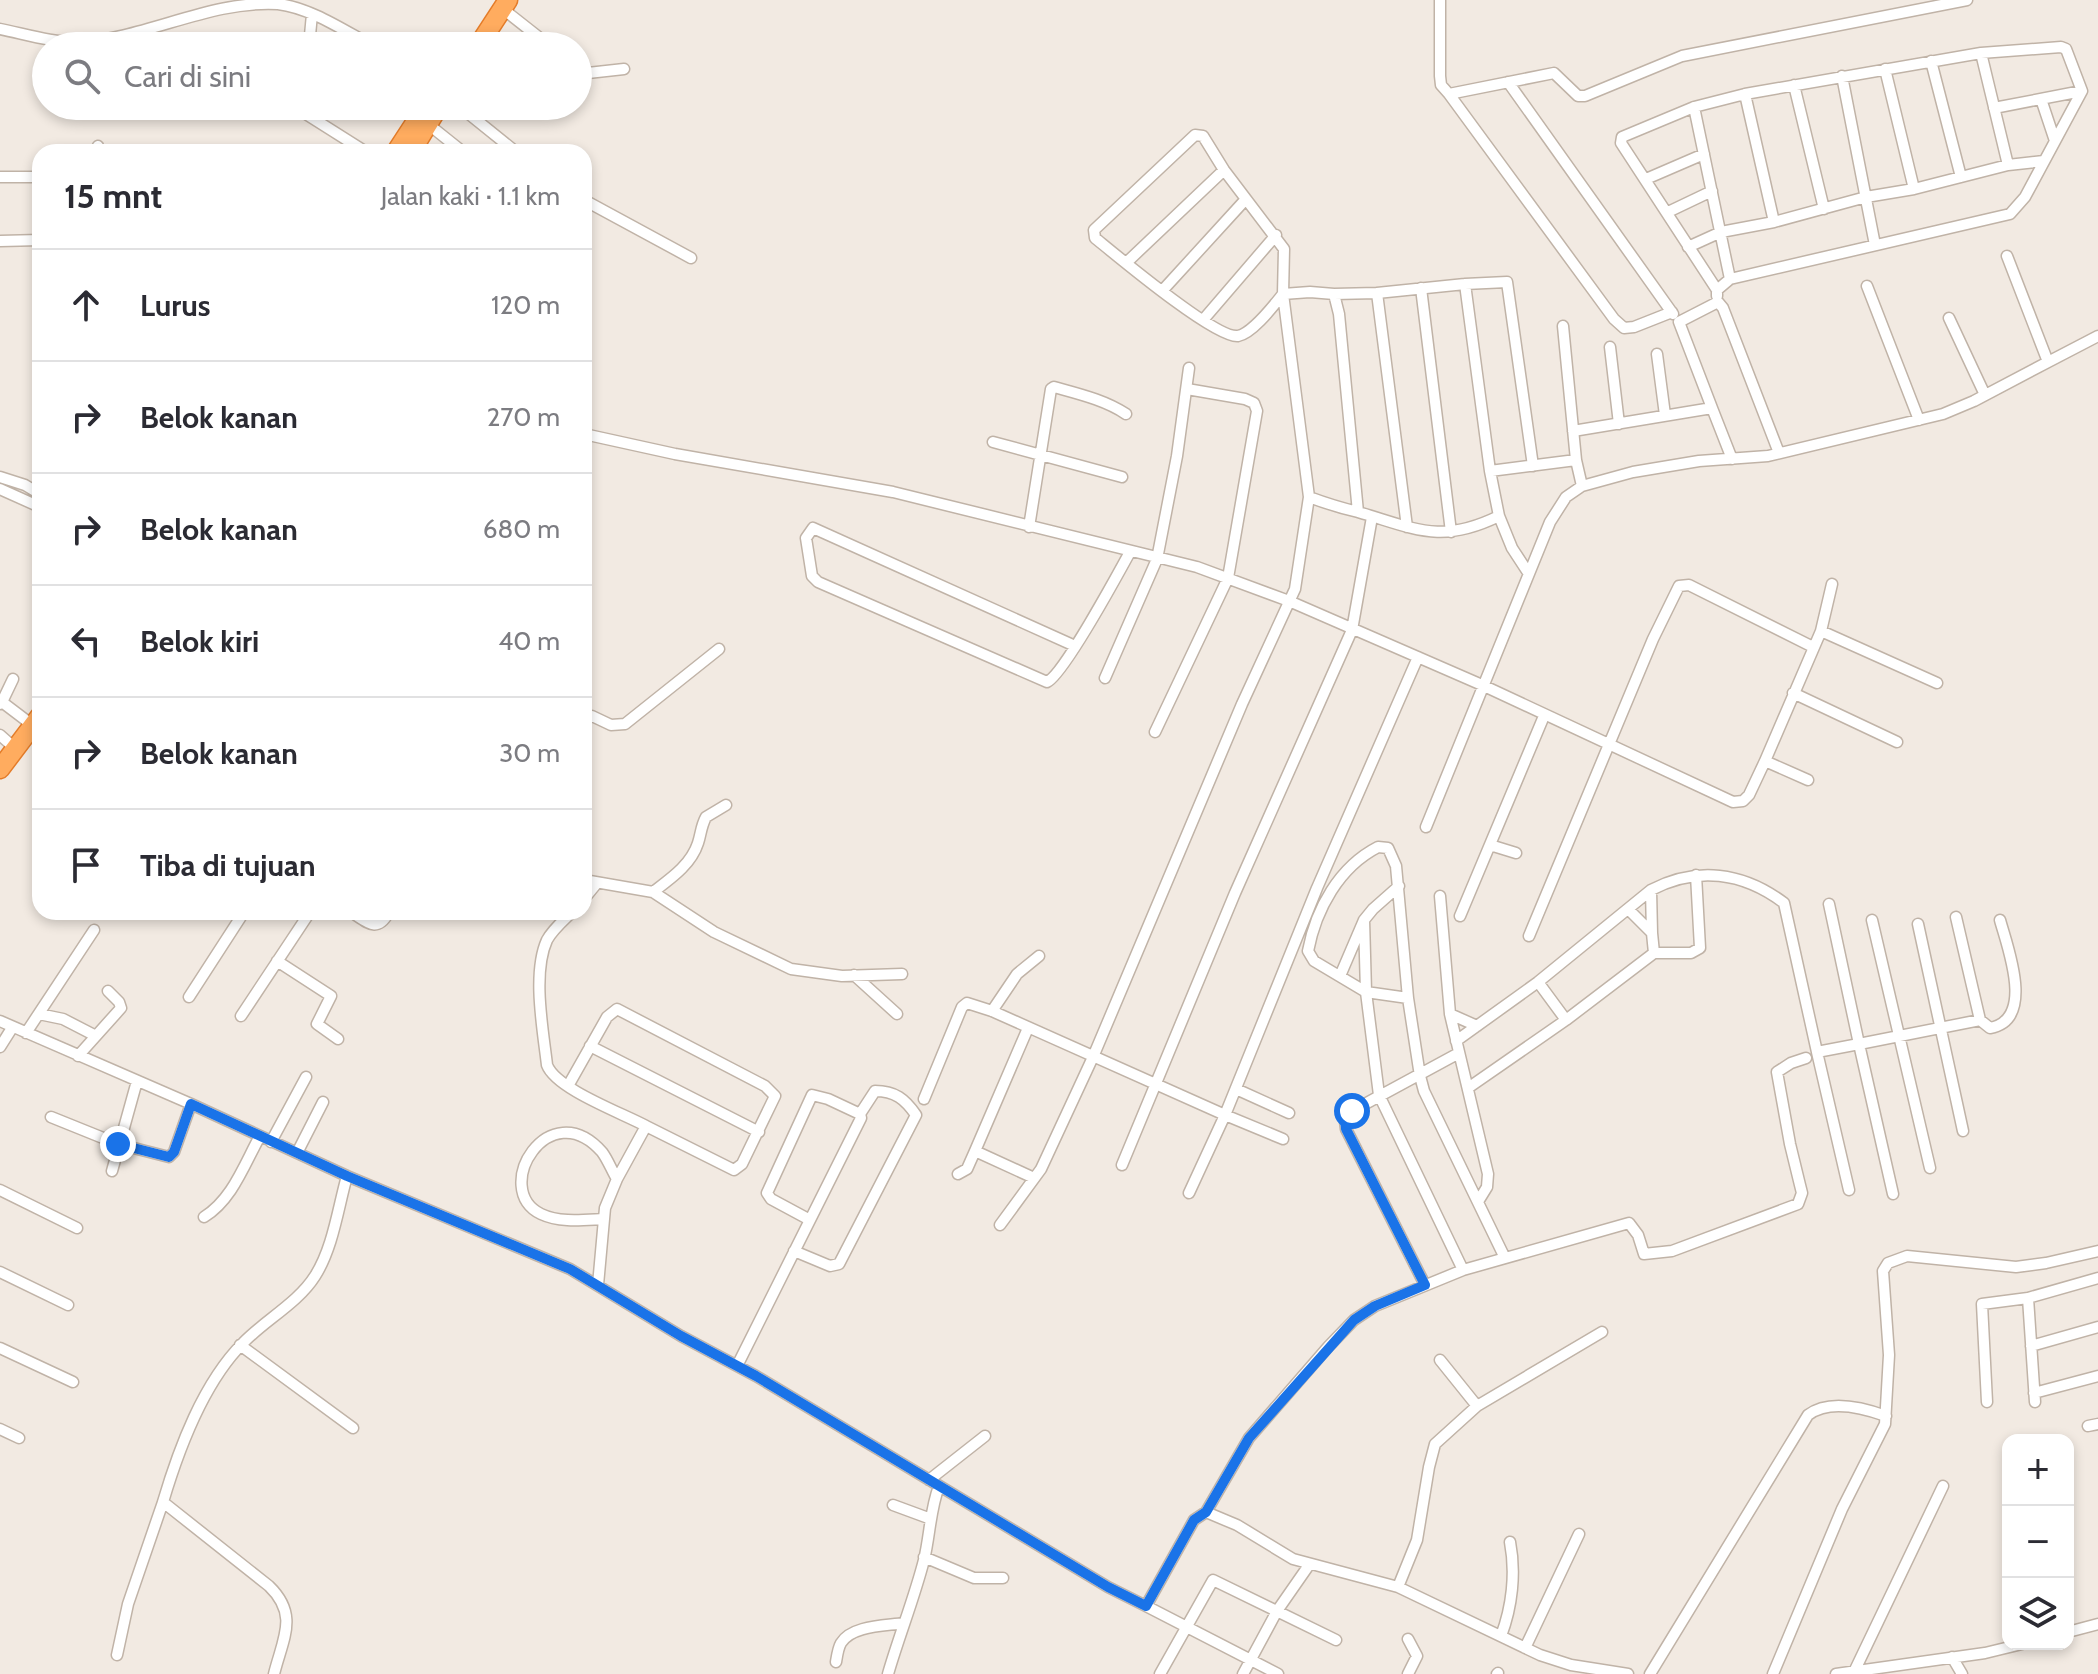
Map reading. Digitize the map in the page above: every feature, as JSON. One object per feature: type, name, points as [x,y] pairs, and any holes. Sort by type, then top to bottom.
[{"type":"highway","points":[[477,32],[502,3]]},
{"type":"highway","points":[[486,32],[502,3]]},
{"type":"highway","points":[[403,144],[423,120]]},
{"type":"highway","points":[[414,144],[425,120]]},
{"type":"highway","points":[[3,744],[32,720]]},
{"type":"highway","points":[[0,769],[32,721]]},
{"type":"street","points":[[1440,0],[1441,85],[1614,319],[1624,328],[1634,327],[1672,312]]},
{"type":"street","points":[[1449,94],[1554,73],[1574,92],[1585,96],[1682,56],[1967,0]]},
{"type":"street","points":[[502,3],[534,32]]},
{"type":"street","points":[[128,32],[215,9],[249,4],[276,4],[312,14],[346,32]]},
{"type":"street","points":[[310,32],[312,14]]},
{"type":"street","points":[[0,29],[32,34]]},
{"type":"street","points":[[1779,453],[1717,296],[1668,212],[1621,143],[1622,137],[1694,107],[1745,94],[1981,53],[2063,47],[2082,91]]},
{"type":"street","points":[[1981,53],[2008,165]]},
{"type":"street","points":[[1931,61],[1961,177]]},
{"type":"street","points":[[592,73],[624,69]]},
{"type":"street","points":[[1885,69],[1914,189]]},
{"type":"street","points":[[1842,76],[1875,245]]},
{"type":"street","points":[[1508,82],[1679,322],[1732,459]]},
{"type":"street","points":[[1794,85],[1824,209]]},
{"type":"street","points":[[1994,108],[2082,91]]},
{"type":"street","points":[[1679,322],[1717,296],[1730,279],[2010,214],[2025,197],[2082,91]]},
{"type":"street","points":[[1745,94],[1774,222]]},
{"type":"street","points":[[2041,99],[2055,141]]},
{"type":"street","points":[[1694,107],[1730,279]]},
{"type":"street","points":[[315,120],[353,144]]},
{"type":"street","points":[[432,120],[455,144]]},
{"type":"street","points":[[476,120],[506,144]]},
{"type":"street","points":[[1000,1225],[1041,1169],[1093,1057],[1242,704],[1295,589],[1309,497],[1283,294],[1285,258],[1282,243],[1224,170],[1203,136],[1195,135],[1094,230],[1095,238],[1162,291],[1230,335],[1239,336],[1266,314],[1283,294],[1377,293],[1508,283],[1533,466]]},
{"type":"street","points":[[1646,179],[1704,154]]},
{"type":"street","points":[[1688,247],[1721,232],[2008,165],[2044,161]]},
{"type":"street","points":[[1126,263],[1224,170]]},
{"type":"street","points":[[0,177],[32,177]]},
{"type":"street","points":[[1668,212],[1712,191]]},
{"type":"street","points":[[1162,291],[1246,199]]},
{"type":"street","points":[[592,204],[691,258]]},
{"type":"street","points":[[1203,320],[1276,235]]},
{"type":"street","points":[[0,241],[32,240]]},
{"type":"street","points":[[2007,256],[2048,362]]},
{"type":"street","points":[[1465,284],[1499,516],[1512,548],[1529,574]]},
{"type":"street","points":[[1867,286],[1919,420]]},
{"type":"street","points":[[1421,288],[1451,532]]},
{"type":"street","points":[[1377,293],[1407,527]]},
{"type":"street","points":[[1334,294],[1339,314],[1358,512]]},
{"type":"street","points":[[1949,318],[1985,395]]},
{"type":"street","points":[[1563,326],[1576,460],[1582,486]]},
{"type":"street","points":[[1426,827],[1554,514],[1566,497],[1582,486],[1633,472],[1779,453],[1943,414],[2098,336]]},
{"type":"street","points":[[1610,347],[1619,424]]},
{"type":"street","points":[[1657,354],[1665,415]]},
{"type":"street","points":[[1105,678],[1157,559],[1189,368]]},
{"type":"street","points":[[1029,527],[1048,398],[1054,387],[1113,405],[1126,414]]},
{"type":"street","points":[[1155,732],[1228,578],[1257,411],[1254,403],[1245,399],[1187,389]]},
{"type":"street","points":[[1573,431],[1712,408]]},
{"type":"street","points":[[592,436],[675,454],[893,492],[1197,567],[1289,601],[1482,685],[1736,803],[1749,795],[1765,761],[1821,631],[1832,584]]},
{"type":"street","points":[[993,442],[1122,477]]},
{"type":"street","points":[[1490,471],[1576,460]]},
{"type":"street","points":[[0,477],[32,489]]},
{"type":"street","points":[[0,489],[32,503]]},
{"type":"street","points":[[1309,497],[1407,527],[1438,533],[1481,525],[1499,516]]},
{"type":"street","points":[[1122,1165],[1239,883],[1352,630],[1372,517]]},
{"type":"street","points":[[1075,646],[813,528],[808,533],[806,538],[812,576],[818,582],[1044,682],[1055,678],[1075,646],[1130,552]]},
{"type":"street","points":[[1529,936],[1653,639],[1679,586],[1689,585],[1813,647]]},
{"type":"street","points":[[1821,631],[1937,683]]},
{"type":"street","points":[[592,716],[611,725],[625,724],[719,649]]},
{"type":"street","points":[[1189,1193],[1225,1115],[1317,888],[1418,657]]},
{"type":"street","points":[[13,679],[1,702],[32,718]]},
{"type":"street","points":[[1793,693],[1897,742]]},
{"type":"street","points":[[1460,916],[1544,716]]},
{"type":"street","points":[[1765,761],[1808,780]]},
{"type":"street","points":[[653,892],[678,873],[691,857],[706,817],[726,805]]},
{"type":"street","points":[[1490,845],[1516,853]]},
{"type":"street","points":[[1408,998],[1366,992],[1314,961],[1308,951],[1327,895],[1365,855],[1378,847],[1388,848],[1392,853],[1399,886],[1408,998],[1424,1091],[1504,1256]]},
{"type":"street","points":[[1425,1285],[1346,1129],[1345,1121],[1352,1111],[1420,1076],[1458,1047],[1477,1026],[1538,982],[1651,890],[1696,875],[1714,874],[1740,879],[1784,903],[1849,1190]]},
{"type":"street","points":[[1468,1088],[1566,1020],[1654,953],[1691,953],[1700,948],[1696,875]]},
{"type":"street","points":[[592,882],[653,892],[714,932],[791,969],[842,976],[902,974]]},
{"type":"street","points":[[592,889],[597,883]]},
{"type":"street","points":[[1340,976],[1364,920],[1399,886]]},
{"type":"street","points":[[1651,890],[1654,953]]},
{"type":"street","points":[[1440,896],[1450,1014],[1488,1174],[1487,1187],[1479,1200]]},
{"type":"street","points":[[1829,904],[1893,1194]]},
{"type":"street","points":[[1628,909],[1652,933]]},
{"type":"street","points":[[1956,917],[1980,1020],[1990,1028],[2002,1023],[2017,992],[2000,920]]},
{"type":"street","points":[[189,997],[239,920]]},
{"type":"street","points":[[241,1016],[305,920]]},
{"type":"street","points":[[364,920],[378,925],[385,920]]},
{"type":"street","points":[[565,920],[548,939],[542,968],[541,1011],[550,1073],[568,1086],[734,1170],[742,1164],[774,1101],[774,1092],[770,1088],[621,1011],[611,1012],[568,1086]]},
{"type":"street","points":[[1364,920],[1366,992],[1379,1095],[1463,1270]]},
{"type":"street","points":[[1872,920],[1930,1168]]},
{"type":"street","points":[[1918,924],[1963,1131]]},
{"type":"street","points":[[26,1033],[94,930]]},
{"type":"street","points":[[992,1011],[1017,974],[1039,956]]},
{"type":"street","points":[[277,961],[331,996],[316,1021],[319,1027],[338,1039]]},
{"type":"street","points":[[854,975],[897,1014]]},
{"type":"street","points":[[1538,982],[1566,1020]]},
{"type":"street","points":[[78,1056],[121,1008],[108,991]]},
{"type":"street","points":[[924,1099],[962,1007],[967,1003],[992,1011],[1283,1139]]},
{"type":"street","points":[[39,1014],[63,1019],[96,1036]]},
{"type":"street","points":[[1450,1014],[1477,1026]]},
{"type":"street","points":[[1817,1052],[1980,1020]]},
{"type":"street","points":[[0,1021],[347,1176],[544,1257],[737,1366],[1108,1587],[1278,1674]]},
{"type":"street","points":[[0,1047],[12,1028]]},
{"type":"street","points":[[958,1174],[967,1169],[1028,1028]]},
{"type":"street","points":[[590,1046],[759,1132]]},
{"type":"street","points":[[1146,1606],[1194,1520],[1206,1512],[1249,1438],[1354,1320],[1375,1306],[1504,1256],[1629,1223],[1638,1235],[1644,1254],[1665,1252],[1798,1204],[1802,1193],[1777,1072],[1806,1058]]},
{"type":"street","points":[[271,1142],[306,1077]]},
{"type":"street","points":[[112,1171],[137,1081]]},
{"type":"street","points":[[1236,1089],[1289,1113]]},
{"type":"street","points":[[737,1366],[794,1251],[860,1123],[860,1114],[875,1091],[887,1091],[908,1104],[916,1115],[839,1264],[830,1266],[794,1251]]},
{"type":"street","points":[[810,1220],[771,1199],[767,1189],[812,1095],[860,1114]]},
{"type":"street","points":[[297,1153],[323,1102]]},
{"type":"street","points":[[51,1117],[118,1144],[169,1157],[174,1152],[191,1104]]},
{"type":"street","points":[[598,1285],[603,1219],[617,1179],[646,1126]]},
{"type":"street","points":[[603,1219],[555,1219],[528,1205],[521,1191],[522,1175],[529,1156],[544,1138],[556,1132],[573,1134],[589,1141],[604,1154],[617,1179]]},
{"type":"street","points":[[204,1217],[223,1203],[260,1136]]},
{"type":"street","points":[[975,1151],[1034,1178]]},
{"type":"street","points":[[117,1655],[134,1585],[193,1420],[207,1392],[240,1345],[313,1279],[325,1256],[347,1176]]},
{"type":"street","points":[[0,1190],[77,1228]]},
{"type":"street","points":[[1773,1674],[1852,1487],[1882,1434],[1889,1355],[1883,1271],[1888,1263],[1907,1256],[2016,1267],[2098,1251]]},
{"type":"street","points":[[0,1272],[68,1305]]},
{"type":"street","points":[[1987,1402],[1982,1304],[2028,1298],[2098,1278]]},
{"type":"street","points":[[2028,1298],[2034,1398],[2098,1376]]},
{"type":"street","points":[[2031,1346],[2098,1327]]},
{"type":"street","points":[[1398,1587],[1417,1540],[1433,1448],[1477,1406],[1602,1332]]},
{"type":"street","points":[[240,1345],[353,1428]]},
{"type":"street","points":[[0,1348],[73,1382]]},
{"type":"street","points":[[1440,1360],[1477,1406]]},
{"type":"street","points":[[1650,1674],[1808,1415],[1817,1409],[1846,1407],[1886,1416]]},
{"type":"street","points":[[0,1429],[19,1438]]},
{"type":"street","points":[[888,1674],[924,1557],[934,1483],[985,1436]]},
{"type":"street","points":[[1854,1672],[1943,1486]]},
{"type":"street","points":[[163,1502],[269,1586],[283,1601],[288,1621],[274,1674]]},
{"type":"street","points":[[893,1505],[931,1519]]},
{"type":"street","points":[[1206,1512],[1237,1525],[1287,1556],[1309,1565],[1398,1587],[1525,1648],[1571,1665],[1622,1673]]},
{"type":"street","points":[[1525,1648],[1579,1534]]},
{"type":"street","points":[[1501,1636],[1510,1613],[1513,1558],[1510,1542]]},
{"type":"street","points":[[924,1557],[974,1578],[1003,1578]]},
{"type":"street","points":[[1243,1674],[1277,1611],[1309,1565]]},
{"type":"street","points":[[1160,1674],[1213,1580],[1336,1640]]},
{"type":"street","points":[[836,1662],[840,1644],[848,1636],[858,1631],[904,1623]]},
{"type":"street","points":[[2074,1630],[2098,1624]]},
{"type":"street","points":[[1408,1639],[1417,1656],[1408,1674]]},
{"type":"street","points":[[1836,1674],[2002,1648]]},
{"type":"street","points":[[1952,1657],[1962,1674]]},
{"type":"route","points":[[118,1144],[169,1157],[174,1152],[191,1104],[347,1176],[544,1257],[756,1376],[1108,1587],[1146,1606],[1194,1520],[1206,1512],[1249,1438],[1286,1394],[1354,1320],[1375,1306],[1425,1285],[1346,1129],[1345,1121],[1352,1111]]}]
